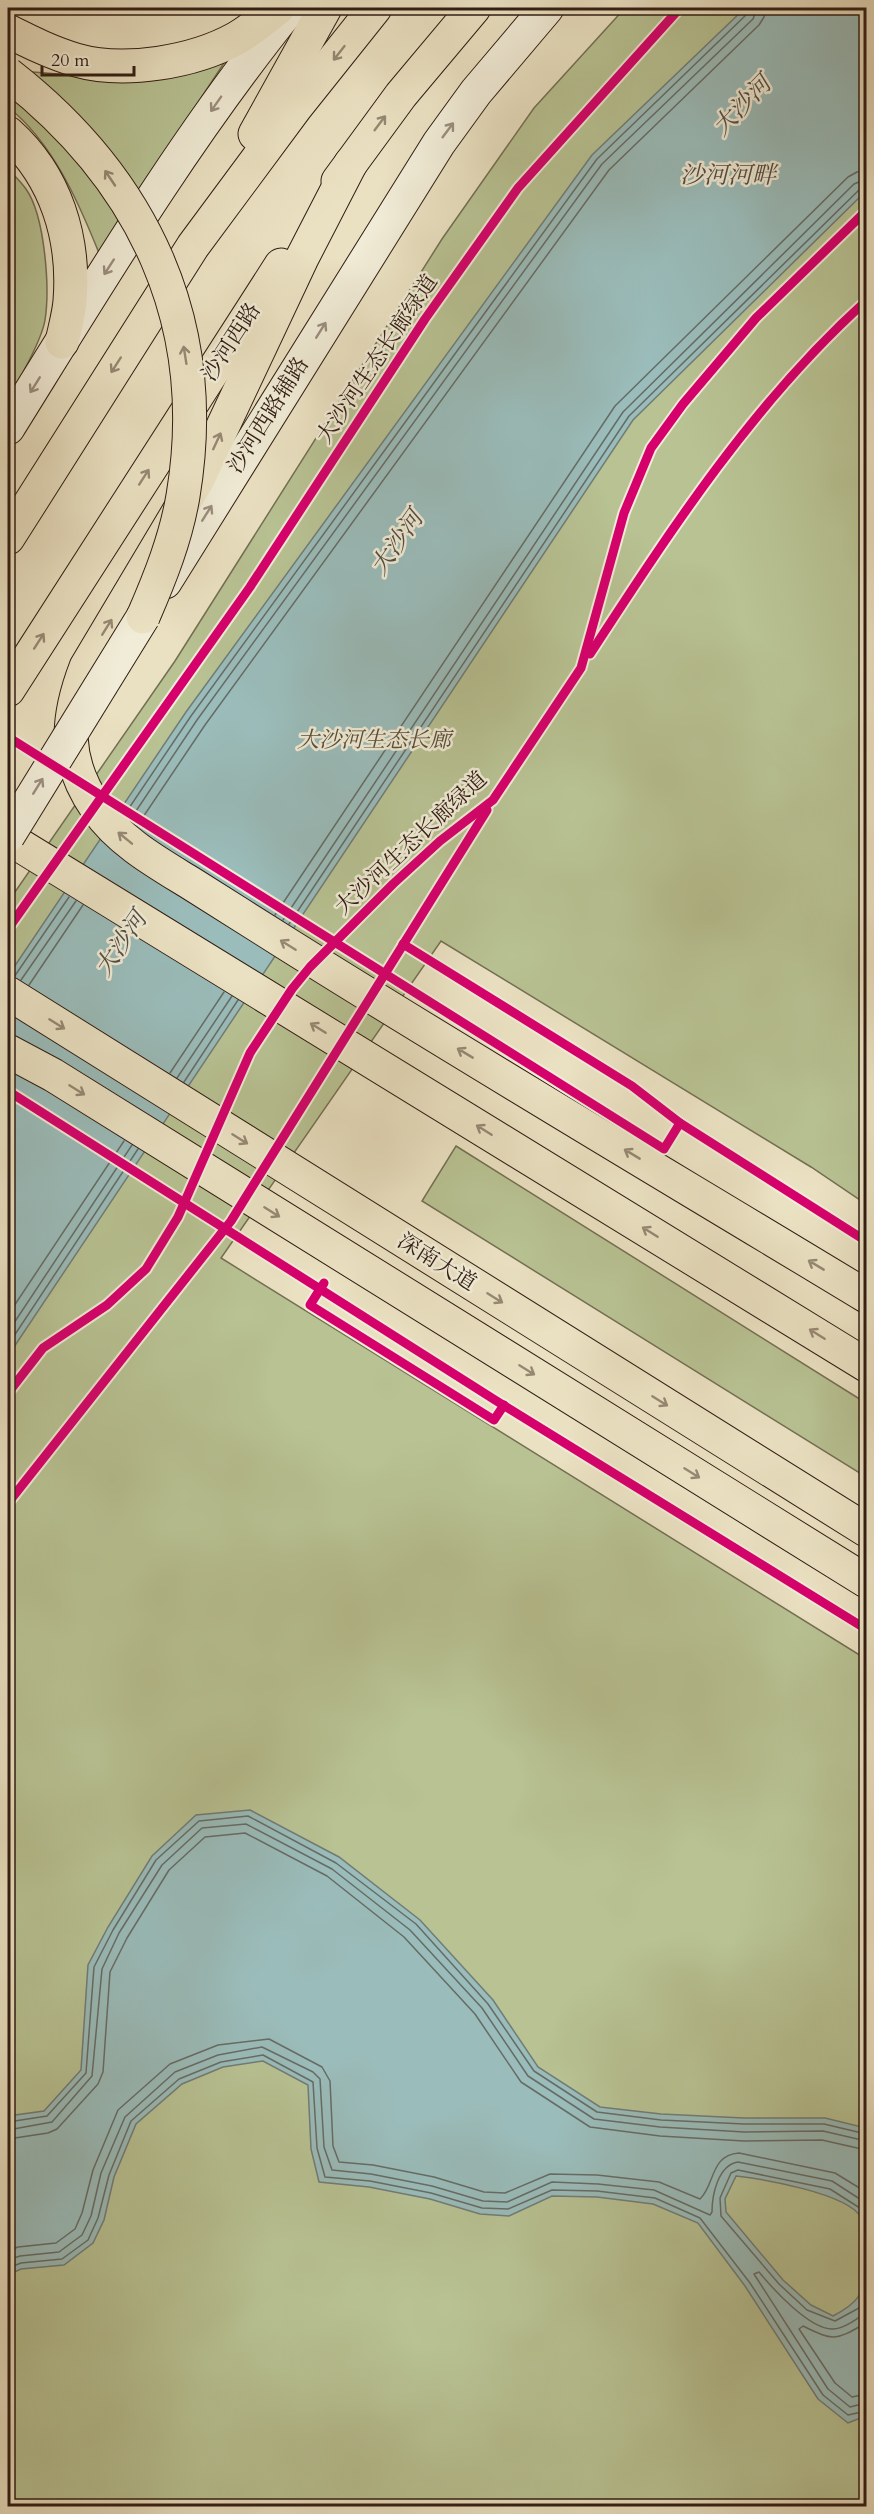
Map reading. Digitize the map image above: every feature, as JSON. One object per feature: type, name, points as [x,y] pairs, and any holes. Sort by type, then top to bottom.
[{"type":"main road","points":[[8,31],[78,60],[114,65],[147,64],[183,58],[213,49],[238,38],[278,8]]},
{"type":"main road","points":[[8,428],[192,139],[245,63],[290,8]]},
{"type":"main road","points":[[8,538],[194,246],[325,8]]},
{"type":"main road","points":[[194,246],[296,107],[375,8]]},
{"type":"main road","name":"沙河西路","points":[[8,690],[230,341],[351,163],[401,95],[474,8]]},
{"type":"main road","name":"沙河西路辅路","points":[[8,837],[439,143],[477,92],[547,8]]},
{"type":"main road","points":[[8,74],[58,115],[106,171],[152,245],[167,280],[178,315],[189,386],[188,460],[183,498],[166,561],[143,617]]},
{"type":"main road","points":[[8,134],[36,165],[54,196],[67,230],[71,263],[70,303],[62,342]]},
{"type":"main road","points":[[351,163],[302,258],[198,479],[86,667],[76,691],[70,720],[72,750],[81,781],[97,809],[116,831],[159,864],[355,987],[867,1296]]},
{"type":"main road","points":[[8,837],[867,1365]]},
{"type":"main road","name":"深南大道","points":[[8,993],[867,1530]]},
{"type":"main road","points":[[8,1051],[53,1075],[867,1581]]},
{"type":"green space","name":"大沙河生态长廊","points":[[625,8],[866,8],[866,1204],[811,1167],[441,941],[221,1258],[866,1659],[866,2506],[8,2506],[8,902],[175,661],[442,239],[534,108]]},
{"type":"green space","points":[[224,63],[99,253],[73,193],[51,155],[24,121],[8,107],[8,70],[84,76],[180,73]]},
{"type":"green space","points":[[8,169],[26,189],[38,216],[47,290],[45,320],[40,338],[8,398]]},
{"type":"green space","points":[[456,1146],[866,1403],[866,1477],[422,1201]]},
{"type":"water","name":"沙河河畔","points":[[745,8],[866,8],[866,191],[633,420],[8,1356],[8,976],[186,712],[592,155]]},
{"type":"water","points":[[250,1810],[339,1857],[420,1920],[493,2000],[538,2067],[600,2107],[661,2114],[744,2118],[825,2118],[866,2128],[866,2241],[866,2416],[848,2423],[818,2399],[745,2286],[698,2223],[653,2204],[597,2197],[552,2196],[509,2216],[480,2214],[430,2199],[369,2187],[319,2182],[311,2149],[308,2085],[263,2061],[223,2067],[182,2084],[136,2124],[114,2177],[104,2220],[93,2243],[64,2265],[21,2269],[8,2275],[8,2116],[44,2111],[81,2070],[88,1965],[108,1927],[152,1856],[196,1815]],"holes":[[[736,2176],[803,2189],[822,2194],[852,2208],[861,2217],[866,2235],[864,2284],[858,2297],[848,2307],[833,2316],[811,2305],[783,2280],[726,2212],[725,2199]]]},
{"type":"cycle path","name":"大沙河生态长廊绿道","points":[[8,929],[250,587],[425,319],[518,188],[680,8]]},
{"type":"cycle path","name":"大沙河生态长廊绿道","points":[[8,1393],[43,1348],[107,1305],[146,1269],[178,1217],[250,1053],[292,989],[310,967],[393,884],[440,841],[493,800],[581,668],[624,513],[651,448],[683,404],[756,318],[866,211]]},
{"type":"cycle path","points":[[590,654],[684,514],[751,424],[825,340],[866,301]]},
{"type":"cycle path","points":[[8,737],[664,1149],[680,1123]]},
{"type":"cycle path","points":[[8,1503],[231,1221],[487,810]]},
{"type":"cycle path","points":[[403,944],[632,1086],[680,1123],[866,1241]]},
{"type":"cycle path","points":[[8,1091],[495,1400],[866,1629]]},
{"type":"cycle path","points":[[324,1283],[310,1305],[494,1420],[504,1405]]},
{"type":"water label","name":"大沙河","points":[[742,106]]},
{"type":"water label","name":"大沙河","points":[[397,543]]},
{"type":"water label","name":"大沙河","points":[[121,944]]}]
